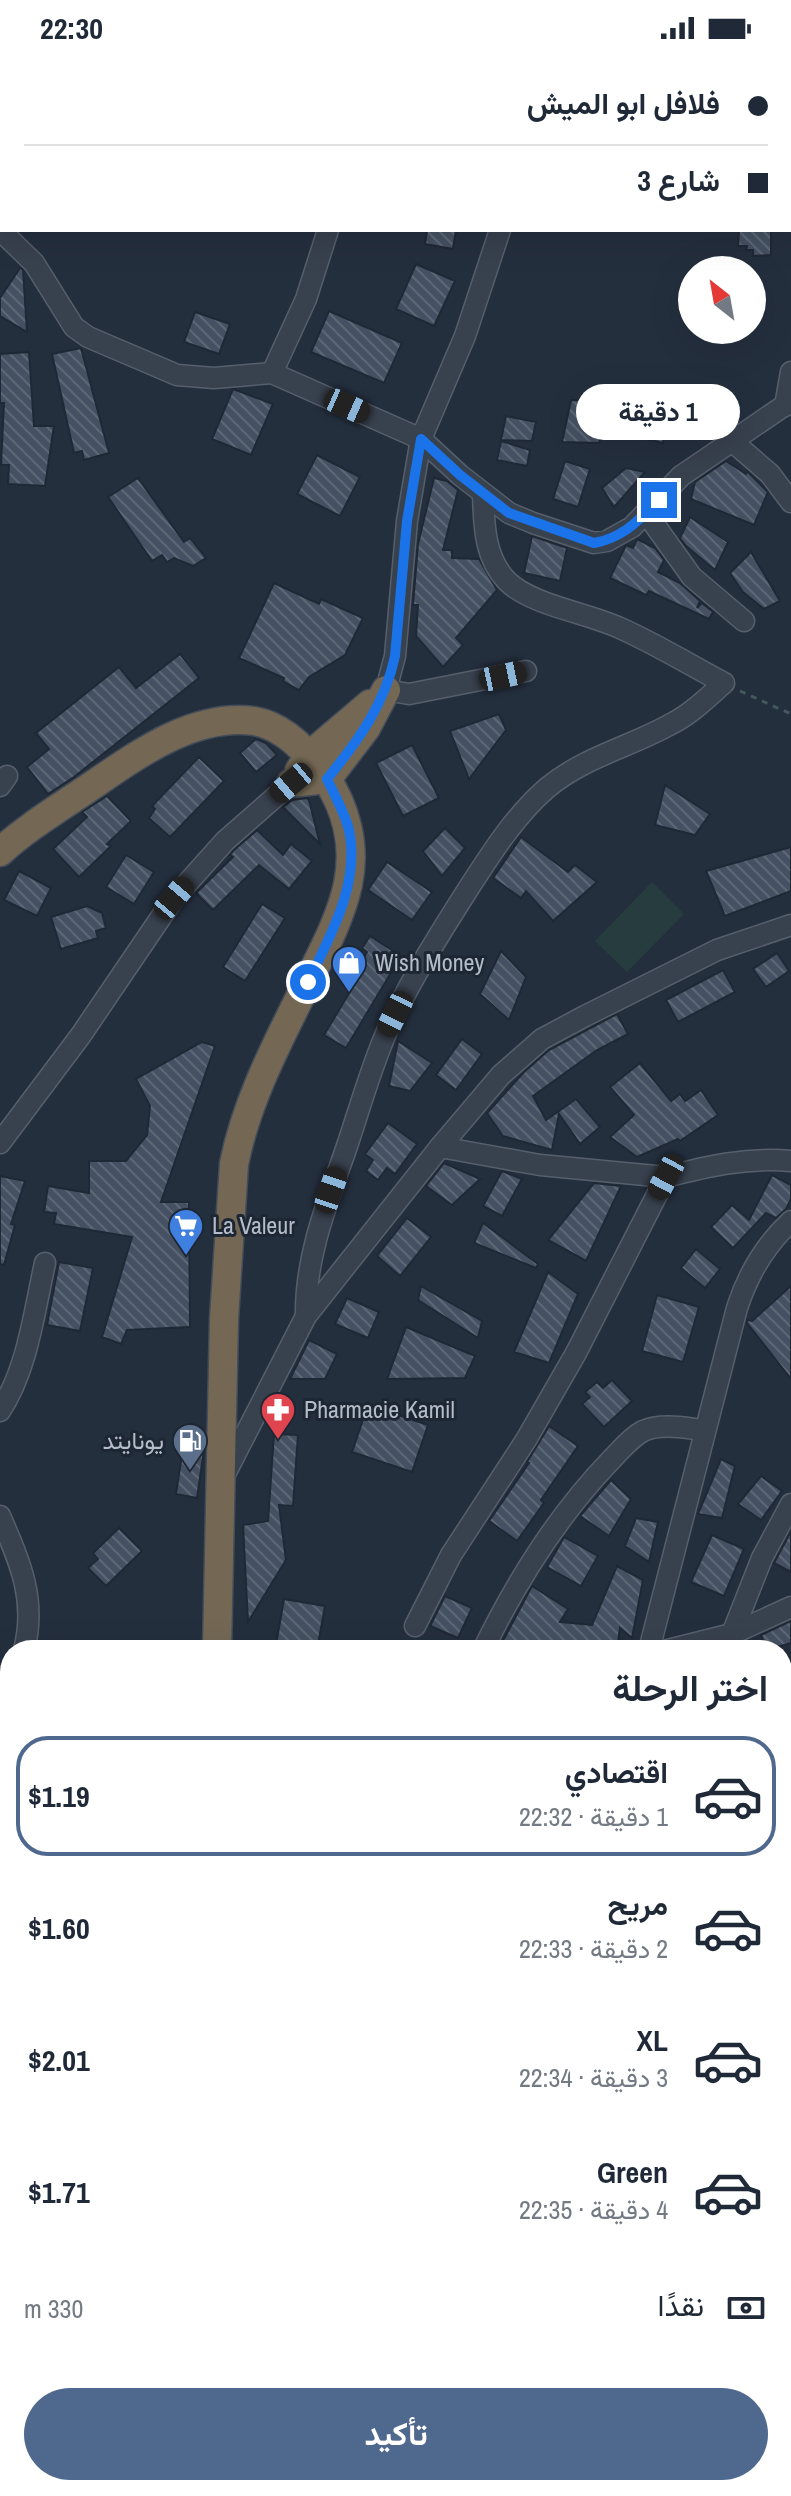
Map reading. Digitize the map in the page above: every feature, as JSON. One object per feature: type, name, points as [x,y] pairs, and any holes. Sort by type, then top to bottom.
[{"type":"highway","points":[[291,783],[310,755],[386,690]]},
{"type":"highway","points":[[291,783],[327,779],[366,728],[386,690]]},
{"type":"highway","points":[[0,852],[31,827],[165,740],[193,729],[226,722],[254,721],[280,731],[310,755],[327,779],[348,826],[352,863],[341,909],[268,1063],[238,1142],[232,1186],[224,1319],[217,1640]]},
{"type":"street","points":[[272,373],[306,299],[327,232]]},
{"type":"street","points":[[499,232],[465,336],[421,439],[407,521],[395,656],[386,690],[409,694],[526,671]]},
{"type":"street","points":[[3,236],[34,263],[74,327],[88,337],[177,375],[214,378],[272,373],[421,439],[509,513],[594,543],[607,541],[632,527],[681,476],[788,403],[791,372]]},
{"type":"street","points":[[733,442],[770,474],[791,502]]},
{"type":"street","points":[[306,1316],[307,1284],[316,1239],[387,1031],[451,916],[495,848],[522,812],[560,777],[586,762],[670,725],[689,714],[724,683],[622,628],[513,586],[498,569],[490,553],[484,527],[483,494]]},
{"type":"street","points":[[646,513],[692,577],[744,621]]},
{"type":"street","points":[[0,1143],[81,1035],[174,898],[225,841],[291,783]]},
{"type":"street","points":[[221,1484],[306,1316],[501,1075],[542,1039],[717,950],[791,925]]},
{"type":"street","points":[[440,1147],[540,1165],[666,1177],[731,1162],[766,1159],[791,1161]]},
{"type":"street","points":[[415,1626],[451,1555],[526,1440],[576,1353],[666,1177]]},
{"type":"street","points":[[652,1640],[737,1308],[759,1258],[791,1221]]},
{"type":"street","points":[[0,1411],[25,1352],[45,1263]]},
{"type":"street","points":[[489,1640],[555,1527],[625,1446],[642,1432],[655,1427],[704,1430]]},
{"type":"street","points":[[732,1634],[762,1558],[791,1504]]},
{"type":"street","points":[[0,1516],[29,1594],[27,1640]]},
{"type":"street","points":[[708,1640],[732,1634],[791,1607]]},
{"type":"path","points":[[724,683],[791,714]]},
{"type":"green space","points":[[652,882],[684,914],[627,972],[595,941]]},
{"type":"building","points":[[427,232],[456,232],[453,249],[425,244]]},
{"type":"building","points":[[739,232],[771,232],[771,255],[753,256],[753,250],[746,250],[747,246],[738,246]]},
{"type":"building","points":[[416,264],[455,281],[434,326],[396,309]]},
{"type":"building","points":[[20,268],[23,270],[27,332],[0,316],[0,298]]},
{"type":"building","points":[[329,311],[402,343],[384,383],[311,352]]},
{"type":"building","points":[[195,312],[230,324],[219,354],[184,342]]},
{"type":"building","points":[[81,348],[109,453],[84,460],[82,451],[74,453],[52,354]]},
{"type":"building","points":[[29,352],[34,426],[54,426],[45,486],[8,484],[9,465],[1,465],[4,403],[0,403],[0,354]]},
{"type":"building","points":[[233,389],[273,404],[251,455],[212,439]]},
{"type":"building","points":[[637,395],[667,408],[663,443],[603,429],[599,443],[562,442],[571,400],[634,402]]},
{"type":"building","points":[[506,416],[536,422],[532,441],[501,440]]},
{"type":"building","points":[[501,441],[530,450],[527,466],[497,460]]},
{"type":"building","points":[[317,455],[360,477],[340,516],[297,494]]},
{"type":"building","points":[[565,461],[590,469],[578,507],[553,499]]},
{"type":"building","points":[[726,461],[746,474],[747,471],[768,492],[754,525],[691,499],[695,482]]},
{"type":"building","points":[[626,468],[645,472],[614,507],[602,488]]},
{"type":"building","points":[[138,478],[184,542],[190,538],[206,558],[193,566],[174,558],[167,562],[162,555],[152,561],[108,497]]},
{"type":"building","points":[[434,478],[447,481],[458,490],[443,550],[452,550],[452,558],[479,559],[497,590],[456,638],[463,645],[443,667],[416,636],[418,605],[413,605],[418,544]]},
{"type":"building","points":[[690,517],[728,542],[715,570],[680,538]]},
{"type":"building","points":[[532,536],[567,548],[560,581],[524,573]]},
{"type":"building","points":[[637,539],[655,548],[664,560],[658,572],[680,583],[700,601],[697,608],[702,603],[713,612],[709,619],[649,591],[646,595],[610,578],[626,545],[633,548]]},
{"type":"building","points":[[751,552],[780,601],[764,609],[743,592],[730,573]]},
{"type":"building","points":[[274,583],[319,604],[321,599],[363,618],[345,655],[309,677],[299,690],[283,681],[284,678],[239,658]]},
{"type":"building","points":[[180,654],[199,678],[48,794],[27,767],[49,749],[36,733],[119,667],[136,688]]},
{"type":"building","points":[[499,714],[506,730],[469,779],[450,731]]},
{"type":"building","points":[[256,739],[266,743],[277,755],[256,772],[240,753]]},
{"type":"building","points":[[412,745],[439,798],[403,816],[376,763]]},
{"type":"building","points":[[199,757],[224,781],[170,837],[149,818],[155,809],[152,806]]},
{"type":"building","points":[[665,785],[710,814],[695,835],[655,825]]},
{"type":"building","points":[[107,796],[131,821],[79,877],[53,849],[87,817],[82,812]]},
{"type":"building","points":[[307,798],[320,844],[283,807],[292,800]]},
{"type":"building","points":[[445,828],[465,848],[442,876],[423,851]]},
{"type":"building","points":[[257,830],[283,855],[291,844],[312,861],[289,889],[259,865],[213,910],[196,893],[233,857],[230,855],[234,850]]},
{"type":"building","points":[[521,837],[568,872],[575,865],[597,882],[553,921],[526,891],[521,898],[493,878]]},
{"type":"building","points":[[791,847],[791,891],[725,916],[706,871]]},
{"type":"building","points":[[126,855],[154,872],[134,904],[106,887]]},
{"type":"building","points":[[387,862],[432,892],[412,920],[368,890]]},
{"type":"building","points":[[19,871],[51,888],[37,916],[4,900]]},
{"type":"building","points":[[262,904],[285,918],[245,981],[223,967]]},
{"type":"building","points":[[87,906],[102,913],[106,928],[96,931],[98,938],[61,949],[51,917]]},
{"type":"building","points":[[370,936],[401,956],[346,1048],[324,1035],[366,965],[361,962],[367,952],[362,948]]},
{"type":"building","points":[[501,951],[526,977],[509,1020],[480,994]]},
{"type":"building","points":[[777,953],[789,971],[766,987],[753,969]]},
{"type":"building","points":[[723,970],[735,992],[678,1022],[666,1000]]},
{"type":"building","points":[[617,1014],[628,1034],[597,1050],[533,1096],[546,1120],[576,1099],[600,1127],[580,1144],[559,1114],[552,1150],[503,1136],[487,1113],[524,1072],[549,1050]]},
{"type":"building","points":[[462,1039],[482,1054],[456,1090],[436,1075]]},
{"type":"building","points":[[398,1041],[432,1063],[410,1091],[389,1086]]},
{"type":"building","points":[[202,1042],[215,1046],[161,1202],[189,1202],[190,1327],[127,1330],[121,1344],[102,1337],[132,1237],[54,1224],[56,1213],[44,1212],[48,1186],[89,1193],[89,1161],[126,1161],[147,1135],[150,1106],[136,1079]]},
{"type":"building","points":[[640,1063],[671,1101],[680,1094],[685,1101],[701,1090],[718,1115],[680,1141],[678,1139],[637,1157],[610,1137],[634,1115],[610,1087]]},
{"type":"building","points":[[388,1123],[417,1144],[395,1174],[387,1168],[378,1180],[366,1171],[373,1160],[365,1154]]},
{"type":"building","points":[[444,1163],[480,1179],[452,1205],[426,1186]]},
{"type":"building","points":[[502,1171],[522,1179],[502,1216],[483,1206]]},
{"type":"building","points":[[772,1175],[791,1185],[791,1199],[786,1209],[776,1218],[766,1213],[733,1248],[711,1227],[732,1205],[749,1220]]},
{"type":"building","points":[[0,1176],[25,1181],[11,1224],[15,1225],[4,1265],[0,1264]]},
{"type":"building","points":[[594,1183],[621,1186],[586,1261],[548,1240]]},
{"type":"building","points":[[407,1218],[431,1237],[400,1276],[377,1256]]},
{"type":"building","points":[[483,1223],[538,1264],[536,1268],[474,1243]]},
{"type":"building","points":[[696,1249],[720,1269],[705,1288],[681,1268]]},
{"type":"building","points":[[59,1262],[93,1268],[80,1331],[47,1325]]},
{"type":"building","points":[[548,1272],[578,1294],[549,1363],[514,1352]]},
{"type":"building","points":[[421,1286],[482,1321],[478,1338],[418,1300]]},
{"type":"building","points":[[791,1286],[791,1379],[747,1320],[752,1321]]},
{"type":"building","points":[[657,1295],[699,1307],[683,1362],[642,1351]]},
{"type":"building","points":[[347,1298],[379,1312],[368,1338],[335,1324]]},
{"type":"building","points":[[406,1327],[475,1356],[465,1378],[387,1379]]},
{"type":"building","points":[[309,1340],[337,1354],[325,1379],[290,1379]]},
{"type":"building","points":[[612,1380],[632,1401],[604,1427],[582,1404],[590,1397],[585,1392],[597,1382],[603,1388]]},
{"type":"building","points":[[368,1405],[428,1425],[412,1472],[352,1452]]},
{"type":"building","points":[[549,1426],[578,1446],[517,1541],[489,1521],[529,1463]]},
{"type":"building","points":[[274,1434],[298,1435],[293,1506],[279,1505],[286,1560],[248,1622],[243,1525],[268,1521]]},
{"type":"building","name":"يونايتد","points":[[183,1447],[204,1450],[197,1498],[176,1494]]},
{"type":"building","points":[[721,1459],[735,1466],[722,1518],[698,1514]]},
{"type":"building","points":[[761,1476],[782,1491],[761,1520],[738,1504]]},
{"type":"building","points":[[611,1480],[631,1499],[609,1536],[580,1516]]},
{"type":"building","points":[[636,1518],[658,1522],[649,1562],[625,1546]]},
{"type":"building","points":[[119,1528],[142,1551],[106,1586],[88,1568],[98,1559],[93,1553]]},
{"type":"building","points":[[791,1531],[791,1572],[774,1563]]},
{"type":"building","points":[[712,1535],[744,1549],[724,1596],[691,1582]]},
{"type":"building","points":[[564,1537],[598,1556],[581,1586],[547,1567]]},
{"type":"building","points":[[617,1566],[643,1580],[632,1638],[620,1628],[618,1640],[503,1640],[532,1586],[568,1609],[560,1622],[592,1625]]},
{"type":"building","points":[[445,1596],[472,1608],[458,1638],[430,1626]]},
{"type":"building","points":[[284,1599],[325,1606],[319,1640],[277,1640]]},
{"type":"building","points":[[791,1621],[791,1640],[763,1640],[761,1635]]},
{"type":"place","name":"Wish Money","points":[[349,994]]},
{"type":"place","name":"La Valeur","points":[[186,1257]]},
{"type":"place","name":"Pharmacie Kamil","points":[[278,1441]]},
{"type":"place","name":"يونايتد","points":[[190,1472]]},
{"type":"route","points":[[308,982],[341,909],[352,863],[348,826],[327,779],[366,728],[391,677],[407,521],[421,439],[460,475],[509,513],[594,543],[607,541],[632,527],[659,500]]}]
